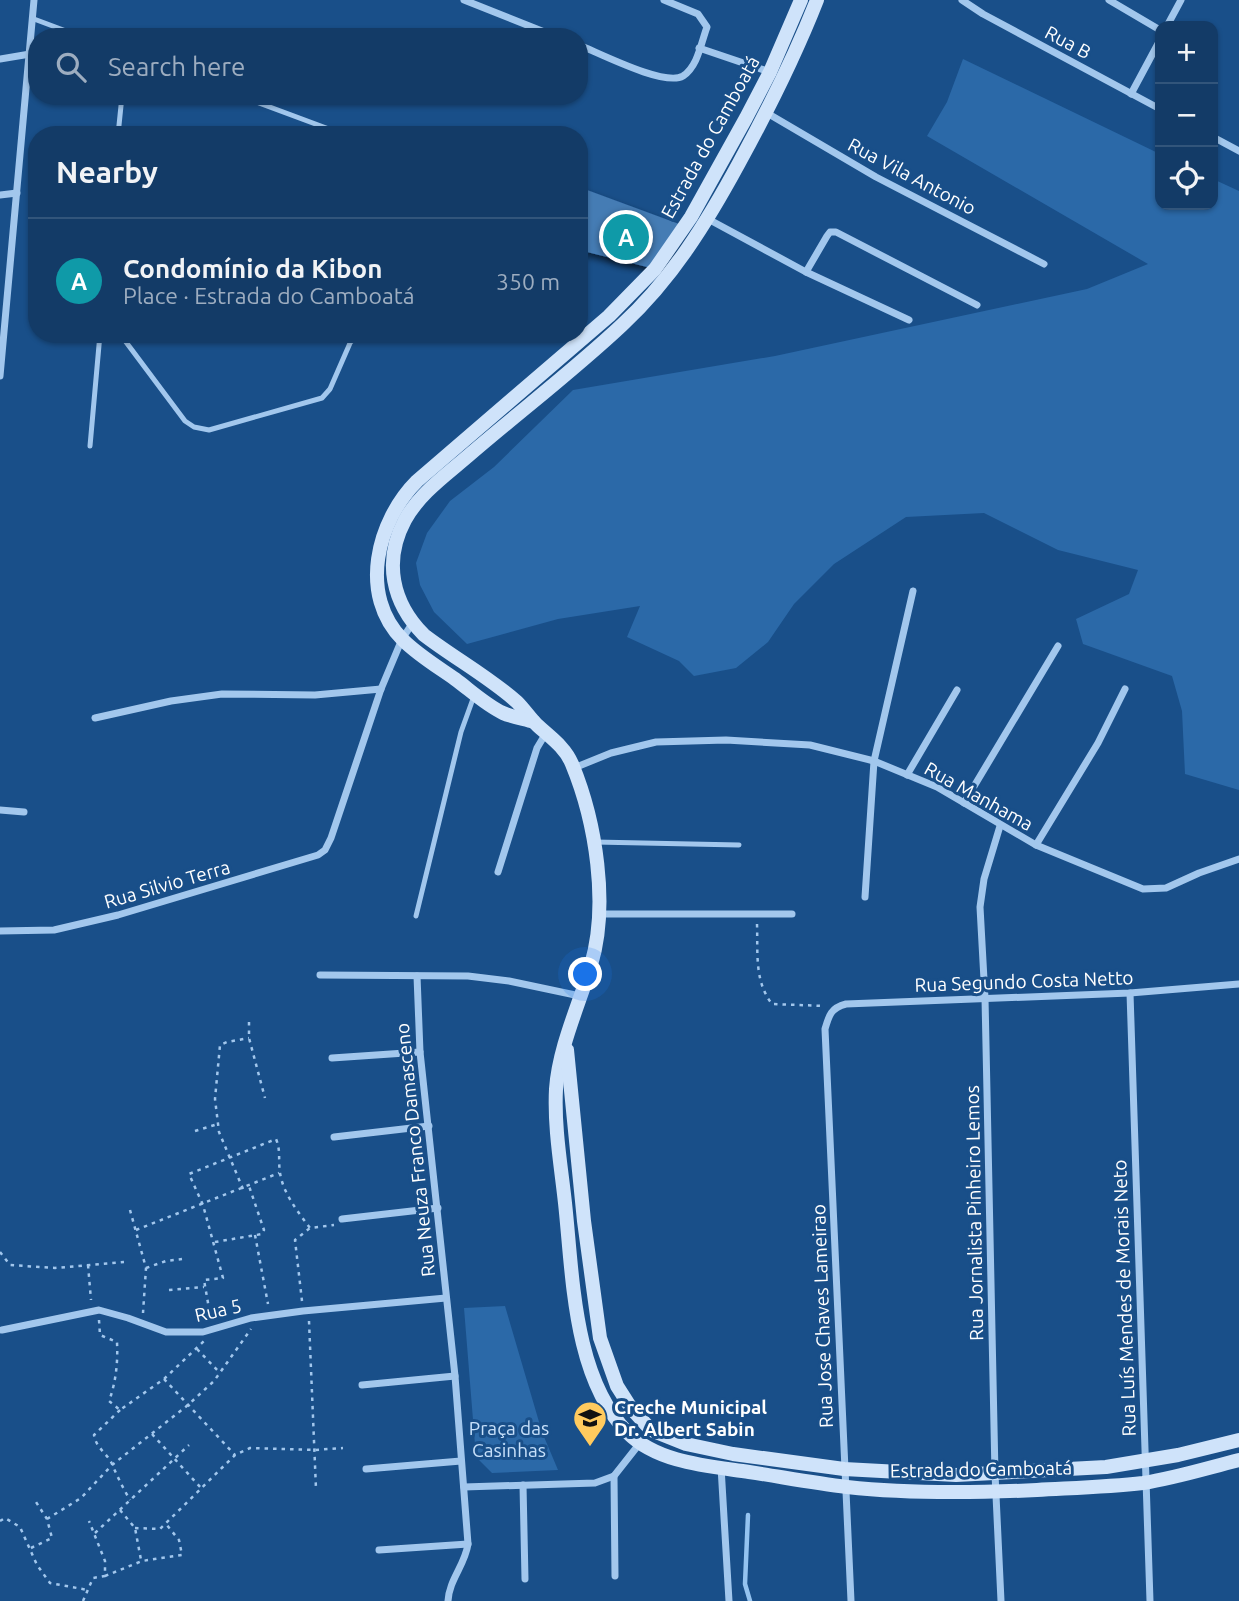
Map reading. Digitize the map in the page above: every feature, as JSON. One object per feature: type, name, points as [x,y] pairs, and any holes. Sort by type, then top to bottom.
[{"type":"main road","name":"Estrada do Camboatá","points":[[588,336],[655,269],[691,216],[769,72],[801,0]]},
{"type":"main road","name":"Estrada do Camboatá","points":[[534,722],[503,713],[402,639],[386,614],[377,575],[379,551],[390,516],[417,481],[531,392],[570,370],[640,308],[674,270],[708,219],[767,113],[817,0]]},
{"type":"main road","name":"Estrada do Camboatá","points":[[581,343],[419,500],[406,519],[394,549],[392,573],[399,601],[412,624],[518,703],[534,722],[561,746],[573,769],[584,803],[600,892],[600,914],[595,948],[558,1073],[556,1104],[574,1282],[584,1348],[593,1375],[611,1411],[628,1434],[665,1455],[846,1487],[897,1491],[997,1492],[1105,1487],[1147,1482],[1239,1460]]},
{"type":"main road","name":"Estrada do Camboatá","points":[[566,1045],[584,1221],[600,1338],[610,1369],[631,1408],[646,1426],[663,1436],[707,1450],[844,1469],[956,1475],[1106,1467],[1239,1440]]},
{"type":"main road","points":[[574,1282],[592,1280]]},
{"type":"street","points":[[33,28],[34,0]]},
{"type":"street","points":[[464,0],[534,28]]},
{"type":"street","points":[[588,49],[665,78],[684,75],[693,65],[707,27],[698,14],[664,0]]},
{"type":"street","name":"Rua B","points":[[962,0],[983,14],[1155,106]]},
{"type":"street","points":[[1109,0],[1155,27]]},
{"type":"street","points":[[1170,21],[1181,0]]},
{"type":"street","points":[[699,48],[784,77]]},
{"type":"street","points":[[1131,94],[1155,49]]},
{"type":"street","points":[[0,58],[28,54]]},
{"type":"street","points":[[0,376],[28,75]]},
{"type":"street","name":"Rua Vila Antonio","points":[[767,113],[876,177],[1044,264]]},
{"type":"street","points":[[1218,140],[1239,151]]},
{"type":"street","points":[[0,195],[17,193]]},
{"type":"street","points":[[708,219],[806,272],[909,320]]},
{"type":"street","points":[[806,272],[827,236],[830,232],[836,232],[977,305]]},
{"type":"street","points":[[0,274],[10,272]]},
{"type":"street","points":[[864,897],[874,761],[913,591]]},
{"type":"street","points":[[96,718],[170,701],[222,694],[315,695],[381,690],[395,653],[412,624]]},
{"type":"street","points":[[964,803],[1058,646]]},
{"type":"street","points":[[1036,845],[1098,743],[1125,689]]},
{"type":"street","name":"Rua Silvio Terra","points":[[0,931],[54,930],[118,915],[304,861],[326,850],[381,690]]},
{"type":"street","points":[[907,775],[957,690]]},
{"type":"street","points":[[498,872],[537,748],[546,732]]},
{"type":"street","name":"Rua Manhama","points":[[573,769],[611,753],[656,742],[726,740],[810,745],[874,761],[937,787],[1036,845],[1143,889],[1166,888],[1239,859]]},
{"type":"street","points":[[0,810],[24,812]]},
{"type":"street","name":"Rua Jornalista Pinheiro Lemos","points":[[1000,826],[984,879],[980,907],[985,998],[995,1474],[1001,1601]]},
{"type":"street","points":[[600,914],[792,914]]},
{"type":"street","points":[[320,975],[485,978],[580,996]]},
{"type":"street","name":"Rua Neuza Franco Damasceno","points":[[417,976],[420,1052],[438,1208],[468,1544]]},
{"type":"street","name":"Rua Segundo Costa Netto","points":[[835,1007],[846,1004],[1130,993],[1239,984]]},
{"type":"street","name":"Rua Luís Mendes de Morais Neto","points":[[1130,993],[1150,1601]]},
{"type":"street","name":"Rua Jose Chaves Lameirao","points":[[835,1007],[829,1014],[825,1029],[851,1601]]},
{"type":"street","points":[[332,1058],[420,1052]]},
{"type":"street","points":[[334,1137],[429,1126]]},
{"type":"street","points":[[342,1219],[438,1208]]},
{"type":"street","name":"Rua 5","points":[[2,1330],[95,1311],[166,1332],[203,1332],[259,1317],[446,1298]]},
{"type":"street","points":[[362,1385],[454,1376]]},
{"type":"street","points":[[464,1487],[595,1483],[614,1476],[640,1443]]},
{"type":"street","points":[[366,1469],[461,1461]]},
{"type":"street","points":[[721,1467],[729,1601]]},
{"type":"street","points":[[614,1476],[615,1576]]},
{"type":"street","points":[[523,1485],[525,1579]]},
{"type":"street","points":[[379,1550],[468,1544],[466,1559],[454,1577],[449,1601]]},
{"type":"lane","points":[[34,19],[58,28]]},
{"type":"lane","points":[[119,126],[121,105]]},
{"type":"lane","points":[[264,105],[321,126]]},
{"type":"lane","points":[[90,446],[99,343]]},
{"type":"lane","points":[[127,343],[185,421],[194,427],[209,430],[322,398],[330,389],[351,343]]},
{"type":"lane","points":[[416,916],[461,732],[475,694]]},
{"type":"lane","points":[[592,842],[739,845]]},
{"type":"path","points":[[757,913],[759,978],[764,993],[772,1004],[835,1007]]},
{"type":"path","points":[[249,1022],[249,1038],[265,1098]]},
{"type":"path","points":[[243,1189],[219,1132],[215,1099],[220,1045],[249,1038]]},
{"type":"path","points":[[195,1131],[218,1124]]},
{"type":"path","points":[[130,1500],[113,1472],[112,1465],[95,1443],[94,1435],[120,1410],[164,1379],[197,1349],[212,1329],[204,1280],[223,1278],[203,1205],[189,1174],[276,1139],[281,1151],[280,1173],[291,1200],[310,1228]]},
{"type":"path","points":[[136,1230],[280,1173]]},
{"type":"path","points":[[213,1242],[262,1234],[264,1230],[249,1186]]},
{"type":"path","points":[[130,1210],[146,1268],[146,1296],[141,1323]]},
{"type":"path","points":[[316,1489],[306,1311],[295,1240],[310,1228],[335,1225],[342,1219]]},
{"type":"path","points":[[256,1235],[270,1316]]},
{"type":"path","points":[[0,1252],[10,1265],[55,1268],[124,1262]]},
{"type":"path","points":[[146,1268],[183,1259]]},
{"type":"path","points":[[88,1265],[100,1335],[117,1342],[118,1358],[109,1401],[120,1410]]},
{"type":"path","points":[[169,1290],[205,1287]]},
{"type":"path","points":[[47,1519],[81,1498],[112,1465],[188,1405],[220,1373],[259,1317]]},
{"type":"path","points":[[197,1349],[220,1373]]},
{"type":"path","points":[[164,1379],[235,1455]]},
{"type":"path","points":[[152,1434],[202,1489]]},
{"type":"path","points":[[95,1533],[189,1445]]},
{"type":"path","points":[[135,1528],[160,1529],[235,1455],[250,1448],[343,1448]]},
{"type":"path","points":[[31,1549],[52,1538],[47,1519],[36,1502]]},
{"type":"path","points":[[120,1510],[135,1528],[142,1561]]},
{"type":"path","points":[[0,1521],[5,1518],[20,1527],[37,1565],[50,1583],[88,1590]]},
{"type":"path","points":[[89,1521],[105,1561],[105,1576]]},
{"type":"path","points":[[83,1601],[93,1578],[142,1561],[182,1555],[179,1540],[166,1524]]},
{"type":"green space","points":[[963,59],[1155,152],[1155,210],[1218,210],[1218,181],[1239,191],[1239,790],[1185,774],[1182,711],[1172,676],[1083,644],[1076,619],[1129,594],[1138,570],[1058,550],[984,513],[906,517],[834,564],[794,604],[768,642],[736,668],[694,676],[679,661],[627,637],[640,606],[558,619],[467,644],[434,612],[420,585],[416,563],[427,533],[450,501],[494,467],[573,390],[775,356],[1087,289],[1148,264],[927,136],[947,102]]},
{"type":"green space","name":"Praça das Casinhas","points":[[505,1306],[542,1432],[558,1470],[492,1473],[476,1457],[464,1308]]},
{"type":"building","points":[[588,190],[679,224],[655,269],[588,252]]},
{"type":"waterway","points":[[748,1515],[745,1584],[750,1601]]},
{"type":"place","name":"Condomínio da Kibon","points":[[626,237]]},
{"type":"place","name":"Creche Municipal Dr. Albert Sabin","points":[[590,1448]]}]
